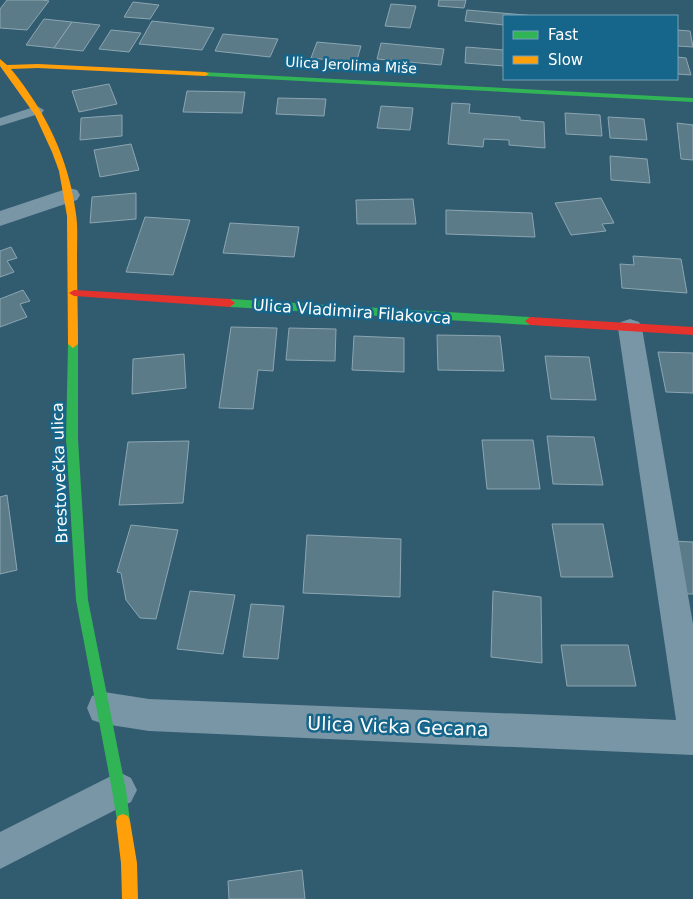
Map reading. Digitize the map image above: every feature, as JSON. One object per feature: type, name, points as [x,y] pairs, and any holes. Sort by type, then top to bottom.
[{"type":"street","name":"Ulica Jerolima Miše","points":[[3,64],[324,79],[693,100]]},
{"type":"street","name":"Brestovečka ulica","points":[[3,64],[37,110],[57,148],[69,195],[72,216],[74,293],[72,439],[82,600],[119,790],[129,863],[130,899]]},
{"type":"street","points":[[0,219],[69,195]]},
{"type":"street","name":"Ulica Vladimira Filakovca","points":[[74,293],[693,332]]},
{"type":"street","points":[[630,328],[693,722]]},
{"type":"street","name":"Ulica Vicka Gecana","points":[[104,708],[149,715],[693,738]]},
{"type":"street","points":[[0,852],[119,790]]},
{"type":"lane","points":[[0,122],[37,110]]},
{"type":"building","points":[[7,0],[49,1],[27,30],[0,28],[0,9]]},
{"type":"building","points":[[439,0],[466,0],[464,8],[438,6]]},
{"type":"building","points":[[133,2],[159,5],[150,19],[124,17]]},
{"type":"building","points":[[391,4],[416,6],[410,28],[385,26]]},
{"type":"building","points":[[467,10],[524,15],[503,15],[503,25],[465,21]]},
{"type":"building","points":[[44,19],[72,22],[54,48],[26,45]]},
{"type":"building","points":[[152,21],[214,28],[202,50],[139,44]]},
{"type":"building","points":[[72,22],[100,25],[83,51],[54,48]]},
{"type":"building","points":[[111,30],[141,33],[129,52],[99,49]]},
{"type":"building","points":[[678,30],[690,31],[693,47],[678,46]]},
{"type":"building","points":[[223,34],[278,39],[270,57],[215,51]]},
{"type":"building","points":[[317,42],[361,46],[356,63],[311,58]]},
{"type":"building","points":[[381,43],[444,49],[441,65],[377,59]]},
{"type":"building","points":[[466,47],[503,50],[503,66],[465,63]]},
{"type":"building","points":[[678,57],[686,58],[691,75],[678,74]]},
{"type":"building","points":[[109,84],[117,104],[79,112],[72,91]]},
{"type":"building","points":[[187,91],[245,92],[242,113],[183,112]]},
{"type":"building","points":[[278,98],[326,99],[324,116],[276,114]]},
{"type":"building","points":[[452,103],[470,104],[469,113],[520,117],[520,120],[544,122],[545,148],[509,145],[509,140],[484,139],[483,147],[448,144]]},
{"type":"building","points":[[381,106],[413,108],[410,130],[377,128]]},
{"type":"building","points":[[565,113],[600,115],[602,136],[566,134]]},
{"type":"building","points":[[122,115],[122,136],[80,140],[81,118]]},
{"type":"building","points":[[608,117],[644,119],[647,140],[610,138]]},
{"type":"building","points":[[677,123],[693,125],[693,160],[681,159]]},
{"type":"building","points":[[131,144],[139,170],[100,177],[94,150]]},
{"type":"building","points":[[610,156],[647,159],[650,183],[611,180]]},
{"type":"building","points":[[136,193],[136,219],[90,223],[92,197]]},
{"type":"building","points":[[601,198],[614,223],[602,224],[606,231],[571,235],[555,203]]},
{"type":"building","points":[[413,199],[416,224],[357,224],[356,200]]},
{"type":"building","points":[[446,210],[532,213],[535,237],[446,234]]},
{"type":"building","points":[[145,217],[190,220],[173,275],[126,272]]},
{"type":"building","points":[[230,223],[299,227],[294,257],[223,253]]},
{"type":"building","points":[[11,247],[17,258],[7,261],[14,272],[0,277],[0,251]]},
{"type":"building","points":[[633,256],[681,259],[687,293],[622,288],[620,264],[634,265]]},
{"type":"building","points":[[23,290],[30,301],[20,304],[27,317],[0,327],[0,299]]},
{"type":"building","points":[[231,327],[277,328],[273,371],[258,370],[253,409],[219,408]]},
{"type":"building","points":[[289,328],[336,329],[335,361],[286,360]]},
{"type":"building","points":[[437,335],[500,336],[504,371],[438,370]]},
{"type":"building","points":[[354,336],[404,338],[404,372],[352,370]]},
{"type":"building","points":[[658,352],[693,353],[693,393],[666,392]]},
{"type":"building","points":[[184,354],[186,388],[132,394],[133,359]]},
{"type":"building","points":[[545,356],[589,357],[596,400],[551,399]]},
{"type":"building","points":[[547,436],[594,437],[603,485],[553,484]]},
{"type":"building","points":[[482,440],[533,440],[540,489],[487,489]]},
{"type":"building","points":[[189,441],[183,503],[119,505],[128,442]]},
{"type":"building","points":[[7,495],[17,570],[0,574],[0,497]]},
{"type":"building","points":[[552,524],[603,524],[613,577],[561,577]]},
{"type":"building","points":[[131,525],[178,530],[156,619],[140,618],[126,600],[121,573],[117,572]]},
{"type":"building","points":[[307,535],[401,539],[400,597],[303,593]]},
{"type":"building","points":[[671,541],[693,542],[693,594],[683,594]]},
{"type":"building","points":[[190,591],[235,595],[223,654],[177,649]]},
{"type":"building","points":[[493,591],[541,597],[542,663],[491,657]]},
{"type":"building","points":[[251,604],[284,606],[278,659],[243,657]]},
{"type":"building","points":[[561,645],[628,645],[636,686],[567,686]]},
{"type":"building","points":[[302,870],[305,899],[229,899],[228,881]]},
{"type":"traffic: fast","points":[[205,74],[693,100]]},
{"type":"traffic: fast","points":[[230,303],[530,321]]},
{"type":"traffic: fast","points":[[73,344],[72,439],[82,600],[119,790],[123,821]]},
{"type":"traffic: slow","points":[[0,61],[15,79],[39,115],[49,133],[63,171],[72,216],[73,344]]},
{"type":"traffic: slow","points":[[7,67],[38,66],[205,74]]},
{"type":"traffic: slow","points":[[123,821],[129,863],[130,899]]},
{"type":"traffic: jam","points":[[74,293],[230,303]]},
{"type":"traffic: jam","points":[[530,321],[693,331]]}]
